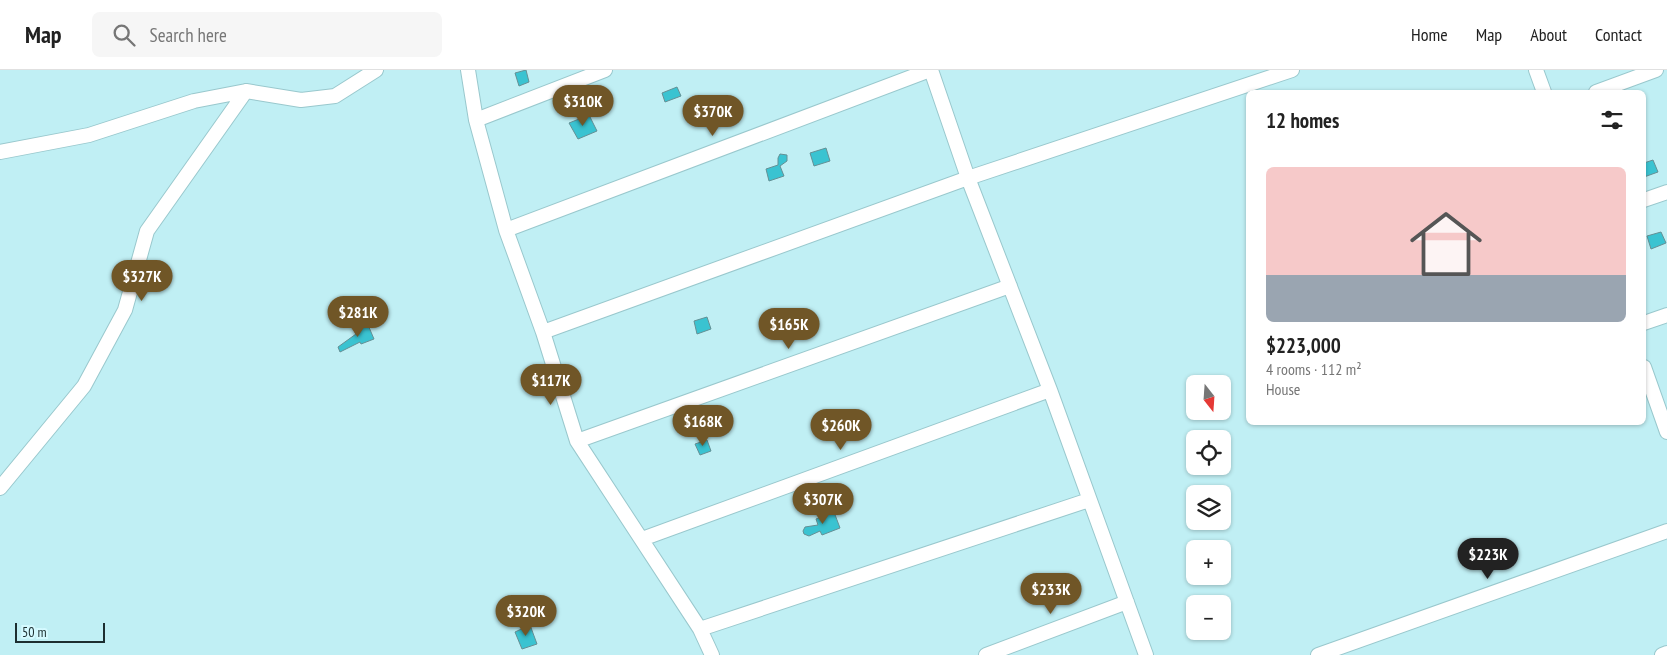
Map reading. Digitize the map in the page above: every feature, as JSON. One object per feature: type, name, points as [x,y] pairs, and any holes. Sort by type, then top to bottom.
[{"type":"street","points":[[0,152],[89,135],[194,101],[246,92],[301,100],[335,96],[354,76],[376,70]]},
{"type":"street","points":[[468,70],[476,120],[506,230],[543,332],[577,441],[700,629],[712,655]]},
{"type":"street","points":[[476,120],[604,70]]},
{"type":"street","points":[[506,230],[931,70],[968,178],[1050,390],[1146,655]]},
{"type":"street","points":[[543,332],[968,178],[1292,70]]},
{"type":"street","points":[[1536,70],[1543,90]]},
{"type":"street","points":[[1601,90],[1656,70]]},
{"type":"street","points":[[0,488],[84,386],[125,310],[147,231],[246,92]]},
{"type":"street","points":[[1646,199],[1667,192]]},
{"type":"street","points":[[577,441],[1010,286]]},
{"type":"street","points":[[1646,322],[1667,315]]},
{"type":"street","points":[[1646,374],[1667,432]]},
{"type":"street","points":[[642,539],[1050,390]]},
{"type":"street","points":[[700,629],[1089,500]]},
{"type":"street","points":[[1318,655],[1667,531]]},
{"type":"street","points":[[986,655],[1127,602]]},
{"type":"street","points":[[1662,655],[1667,653]]},
{"type":"building","points":[[526,70],[529,82],[519,86],[515,73]]},
{"type":"building","points":[[677,87],[681,96],[665,102],[662,93]]},
{"type":"building","points":[[589,115],[597,131],[578,139],[569,123]]},
{"type":"building","points":[[826,148],[830,161],[814,166],[810,153]]},
{"type":"building","points":[[780,154],[787,155],[787,161],[780,166],[784,176],[769,181],[766,169],[778,165]]},
{"type":"building","points":[[1653,160],[1658,172],[1646,176],[1646,162]]},
{"type":"building","points":[[1661,232],[1666,243],[1651,249],[1647,236]]},
{"type":"building","points":[[707,317],[711,329],[697,334],[694,321]]},
{"type":"building","points":[[368,325],[374,339],[361,344],[360,342],[340,352],[338,347],[356,334],[354,330]]},
{"type":"building","points":[[707,440],[711,451],[700,455],[695,444]]},
{"type":"building","points":[[834,512],[840,528],[822,535],[820,531],[809,536],[804,534],[805,527],[818,525],[816,519]]},
{"type":"building","points":[[530,625],[537,644],[522,649],[515,632]]}]
